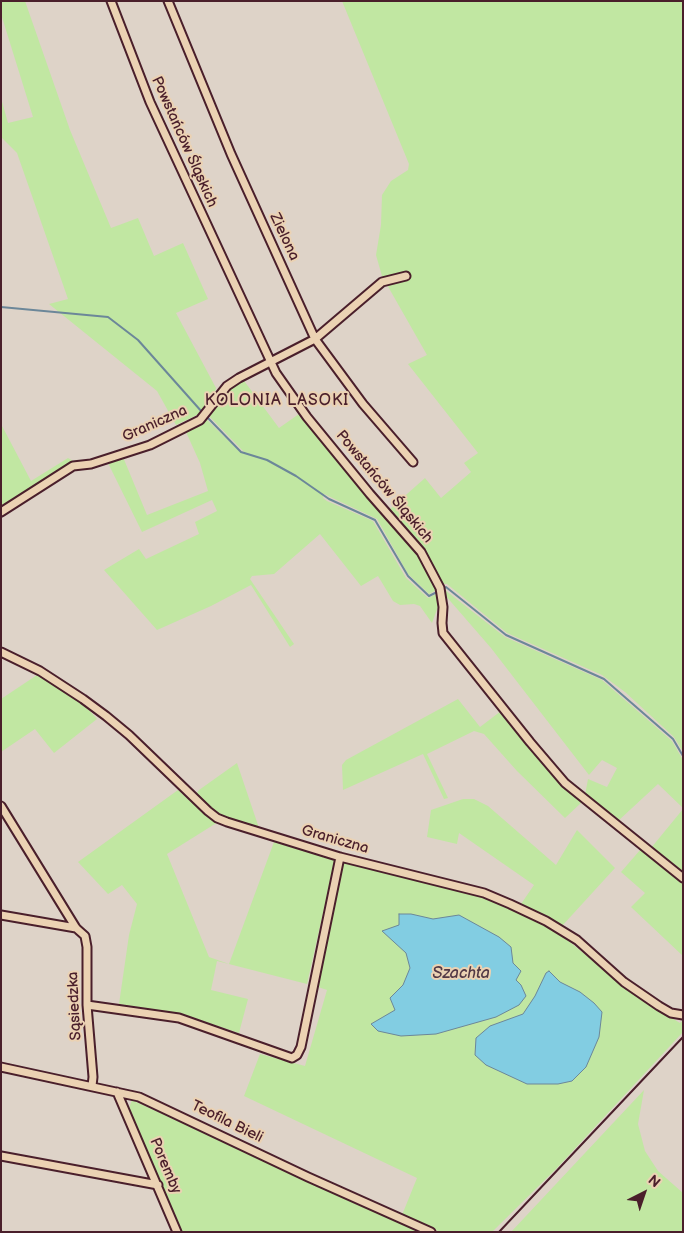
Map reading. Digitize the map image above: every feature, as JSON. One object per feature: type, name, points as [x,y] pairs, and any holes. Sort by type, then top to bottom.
[{"type":"street","name":"Powstańców Śląskich","points":[[111,1],[150,102],[276,373],[307,416],[370,494],[421,552],[440,588],[443,607],[443,633],[565,783],[683,878]]},
{"type":"street","name":"Zielona","points":[[168,1],[237,170],[315,339],[363,404],[413,462]]},
{"type":"street","name":"Graniczna","points":[[1,512],[73,466],[91,464],[150,445],[200,420],[227,386],[315,339],[382,282],[406,276]]},
{"type":"street","name":"Graniczna","points":[[1,652],[40,671],[106,716],[129,735],[202,806],[217,818],[340,856],[484,893],[546,921],[577,940],[624,982],[659,1006],[670,1012],[683,1015]]},
{"type":"street","name":"Sąsiedzka","points":[[1,806],[76,928],[85,936],[87,946],[87,1005],[93,1077],[92,1086]]},
{"type":"street","points":[[87,1005],[179,1018],[292,1058],[301,1047],[340,856]]},
{"type":"street","points":[[1,914],[76,928]]},
{"type":"street","name":"Teofila Bieli","points":[[1,1067],[129,1094],[166,1108],[308,1177],[431,1232]]},
{"type":"street","name":"Poremby","points":[[117,1092],[177,1232]]},
{"type":"street","points":[[126,1112],[129,1094]]},
{"type":"street","points":[[1,1156],[144,1184],[158,1185]]},
{"type":"street","points":[[144,1184],[153,1173]]},
{"type":"green space","points":[[1,1],[25,1],[70,130],[111,228],[138,218],[154,256],[183,243],[208,299],[176,313],[216,388],[209,403],[197,415],[176,425],[157,391],[49,304],[68,299],[17,153],[1,137],[1,98],[8,123],[33,117],[1,14]]},
{"type":"green space","points":[[342,1],[683,1],[683,752],[674,737],[625,692],[602,675],[507,633],[447,584],[443,584],[428,557],[389,510],[425,478],[441,498],[471,472],[464,463],[478,453],[408,364],[427,355],[382,276],[376,255],[381,225],[382,195],[391,181],[408,170],[409,164]]},
{"type":"green space","points":[[242,378],[279,428],[299,414],[418,555],[437,590],[429,594],[408,574],[377,519],[324,494],[323,498],[327,501],[373,521],[406,578],[428,598],[438,593],[440,601],[432,623],[420,606],[414,604],[400,605],[393,601],[378,576],[361,586],[320,534],[274,574],[252,576],[250,579],[294,644],[290,647],[251,585],[211,606],[157,630],[104,570],[139,549],[146,559],[199,534],[195,522],[217,511],[212,500],[142,532],[108,463],[123,457],[147,515],[208,491],[200,463],[186,432],[204,417],[240,452],[244,452],[207,414],[228,387]]},
{"type":"green space","points":[[1,424],[31,481],[68,458],[75,462],[1,509]]},
{"type":"green space","points":[[445,590],[505,637],[602,680],[672,741],[683,760],[683,808],[658,784],[618,821],[585,795],[588,779],[607,787],[617,768],[602,760],[589,775],[491,648],[445,595]]},
{"type":"green space","points":[[37,675],[77,697],[97,719],[54,753],[35,729],[1,752],[1,699]]},
{"type":"green space","points":[[458,699],[480,727],[501,711],[566,788],[582,802],[565,818],[517,771],[484,734],[474,731],[427,754],[448,798],[444,799],[423,754],[343,790],[342,765],[346,760]]},
{"type":"green space","points":[[237,763],[259,828],[224,819],[197,799],[196,794],[199,790]]},
{"type":"green space","points":[[178,790],[202,812],[218,822],[167,854],[209,957],[229,964],[274,842],[335,860],[307,984],[217,961],[211,990],[248,999],[239,1033],[181,1014],[119,1004],[129,935],[137,904],[122,885],[108,894],[78,862]]},
{"type":"green space","points":[[463,799],[474,799],[488,806],[556,865],[577,830],[615,868],[562,926],[521,904],[534,885],[459,833],[457,844],[427,837],[431,810]]},
{"type":"green space","points":[[683,809],[683,876],[651,848]]},
{"type":"green space","points":[[641,849],[683,883],[683,956],[631,907],[645,893],[621,872]]},
{"type":"green space","points":[[350,862],[489,897],[560,934],[637,997],[680,1023],[683,1020],[683,1032],[556,1169],[492,1232],[440,1232],[402,1215],[417,1178],[244,1096],[260,1054],[305,1066],[327,990],[318,987],[343,863]]},
{"type":"green space","points":[[644,1090],[638,1124],[645,1151],[658,1171],[683,1193],[683,1232],[511,1232]]},
{"type":"green space","points":[[132,1100],[421,1232],[180,1232],[129,1108]]},
{"type":"water","name":"Szachta","points":[[399,914],[411,914],[433,919],[459,915],[499,937],[511,947],[513,963],[521,971],[516,980],[521,985],[526,996],[519,1005],[496,1017],[436,1034],[401,1036],[378,1031],[371,1024],[395,1010],[390,998],[403,985],[410,968],[406,953],[382,931],[399,925]]},
{"type":"water","points":[[549,971],[560,982],[580,992],[602,1012],[599,1037],[586,1067],[572,1081],[558,1084],[527,1084],[486,1065],[475,1055],[476,1038],[490,1026],[523,1014],[535,996],[546,973]]},
{"type":"waterway","points":[[1,307],[108,317],[138,340],[202,412]]},
{"type":"waterway","points":[[207,417],[241,452],[267,460],[296,476],[329,499],[375,520],[408,576],[429,596],[437,592]]},
{"type":"waterway","points":[[443,589],[446,587],[506,635],[604,679],[673,739],[683,756]]},
{"type":"railway","points":[[499,1232],[683,1037]]},
{"type":"district","name":"KOLONIA LASOKI","points":[[277,401]]}]
